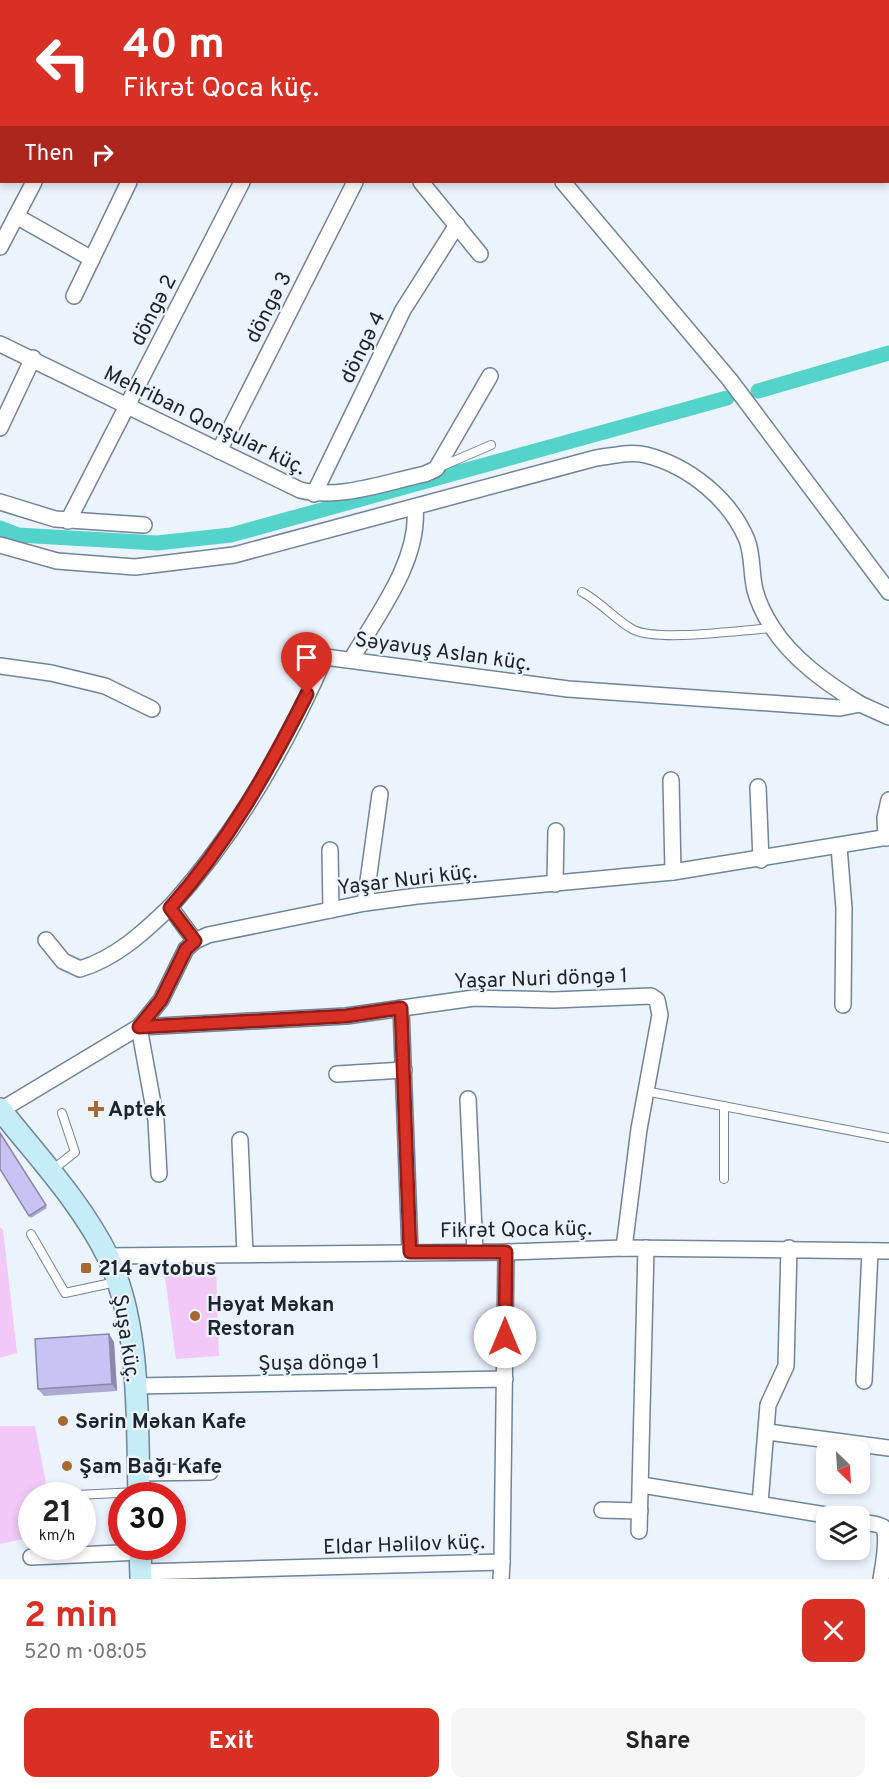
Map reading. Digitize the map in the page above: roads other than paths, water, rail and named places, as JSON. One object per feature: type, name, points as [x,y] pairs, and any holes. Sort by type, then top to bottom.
[{"type":"street","points":[[0,248],[33,183]]},
{"type":"street","points":[[74,296],[129,183]]},
{"type":"street","name":"döngə 2","points":[[68,521],[241,183]]},
{"type":"street","name":"döngə 3","points":[[219,451],[354,183]]},
{"type":"street","points":[[423,183],[480,254]]},
{"type":"street","points":[[564,183],[730,380],[889,592]]},
{"type":"street","points":[[16,216],[92,259]]},
{"type":"street","name":"döngə 4","points":[[314,494],[403,310],[457,225]]},
{"type":"street","name":"Mehriban Qonşular küç.","points":[[0,344],[33,358],[126,407],[300,490],[314,494],[331,494],[425,474],[436,469]]},
{"type":"street","points":[[0,428],[33,358]]},
{"type":"street","points":[[436,469],[490,376]]},
{"type":"street","points":[[0,545],[57,561],[135,567],[234,555],[596,458],[626,454],[645,455],[674,465],[709,487],[733,514],[748,541],[755,590],[773,628],[812,671],[860,705]]},
{"type":"street","points":[[0,502],[68,521],[144,525]]},
{"type":"street","points":[[351,660],[399,577],[416,531],[415,507]]},
{"type":"street","points":[[301,647],[325,657]]},
{"type":"street","name":"Səyavuş Aslan küç.","points":[[46,940],[63,961],[80,969],[113,955],[137,939],[170,908],[198,876],[235,826],[267,773],[325,657],[568,689],[840,708],[860,705],[889,717]]},
{"type":"street","points":[[0,666],[51,673],[105,686],[152,709]]},
{"type":"street","points":[[671,780],[673,872]]},
{"type":"street","points":[[758,787],[761,860]]},
{"type":"street","points":[[365,903],[380,794]]},
{"type":"street","points":[[887,837],[885,818],[889,800]]},
{"type":"street","points":[[555,884],[556,831]]},
{"type":"street","name":"Yaşar Nuri küç.","points":[[195,941],[208,935],[365,903],[673,872],[761,860],[887,837]]},
{"type":"street","points":[[838,847],[844,908],[843,1005]]},
{"type":"street","points":[[330,850],[330,910]]},
{"type":"street","points":[[0,1110],[139,1027],[161,1000],[186,949],[195,941],[170,908]]},
{"type":"street","name":"Yaşar Nuri döngə 1","points":[[139,1027],[346,1016],[474,998],[554,1000],[651,996],[657,1000],[660,1015],[645,1091],[624,1248]]},
{"type":"street","points":[[401,1008],[410,1252]]},
{"type":"street","points":[[139,1027],[156,1120],[159,1174]]},
{"type":"street","points":[[337,1074],[404,1070]]},
{"type":"street","points":[[468,1099],[475,1252]]},
{"type":"street","name":"Şuşa küç.","points":[[0,1110],[50,1171],[91,1227],[108,1256],[118,1282],[135,1386],[139,1482]]},
{"type":"street","points":[[240,1140],[245,1254]]},
{"type":"street","name":"Fikrət Qoca küç.","points":[[108,1256],[506,1252],[624,1248],[789,1248],[889,1251]]},
{"type":"street","points":[[639,1531],[642,1485],[646,1248]]},
{"type":"street","points":[[760,1503],[768,1432],[768,1405],[786,1366],[789,1248]]},
{"type":"street","points":[[864,1381],[870,1251]]},
{"type":"street","name":"Eldar Həlilov küç.","points":[[86,1560],[141,1563],[502,1562],[506,1252]]},
{"type":"street","name":"Şuşa döngə 1","points":[[135,1386],[505,1379]]},
{"type":"street","points":[[768,1432],[889,1448]]},
{"type":"street","points":[[163,1482],[210,1472]]},
{"type":"street","points":[[642,1485],[816,1513]]},
{"type":"street","points":[[602,1510],[640,1511]]},
{"type":"street","points":[[870,1524],[882,1526],[887,1530],[889,1537],[881,1579]]},
{"type":"street","points":[[501,1579],[502,1562]]},
{"type":"lane","points":[[436,469],[491,445]]},
{"type":"lane","points":[[582,592],[600,601],[633,629],[652,635],[773,628]]},
{"type":"lane","points":[[645,1091],[889,1138]]},
{"type":"lane","points":[[724,1106],[724,1179]]},
{"type":"lane","points":[[50,1171],[75,1152],[62,1113]]},
{"type":"lane","points":[[31,1234],[65,1293],[118,1282]]},
{"type":"waterway","points":[[758,391],[889,353]]},
{"type":"waterway","points":[[0,528],[18,535],[157,543],[231,535],[727,398]]},
{"type":"place","name":"Aptek","points":[[96,1109]]},
{"type":"place","name":"214 avtobus","points":[[86,1268]]},
{"type":"place","name":"Həyat Məkan Restoran","points":[[195,1316]]},
{"type":"place","name":"Sərin Məkan Kafe","points":[[63,1421]]},
{"type":"place","name":"Şam Bağı Kafe","points":[[67,1466]]}]
